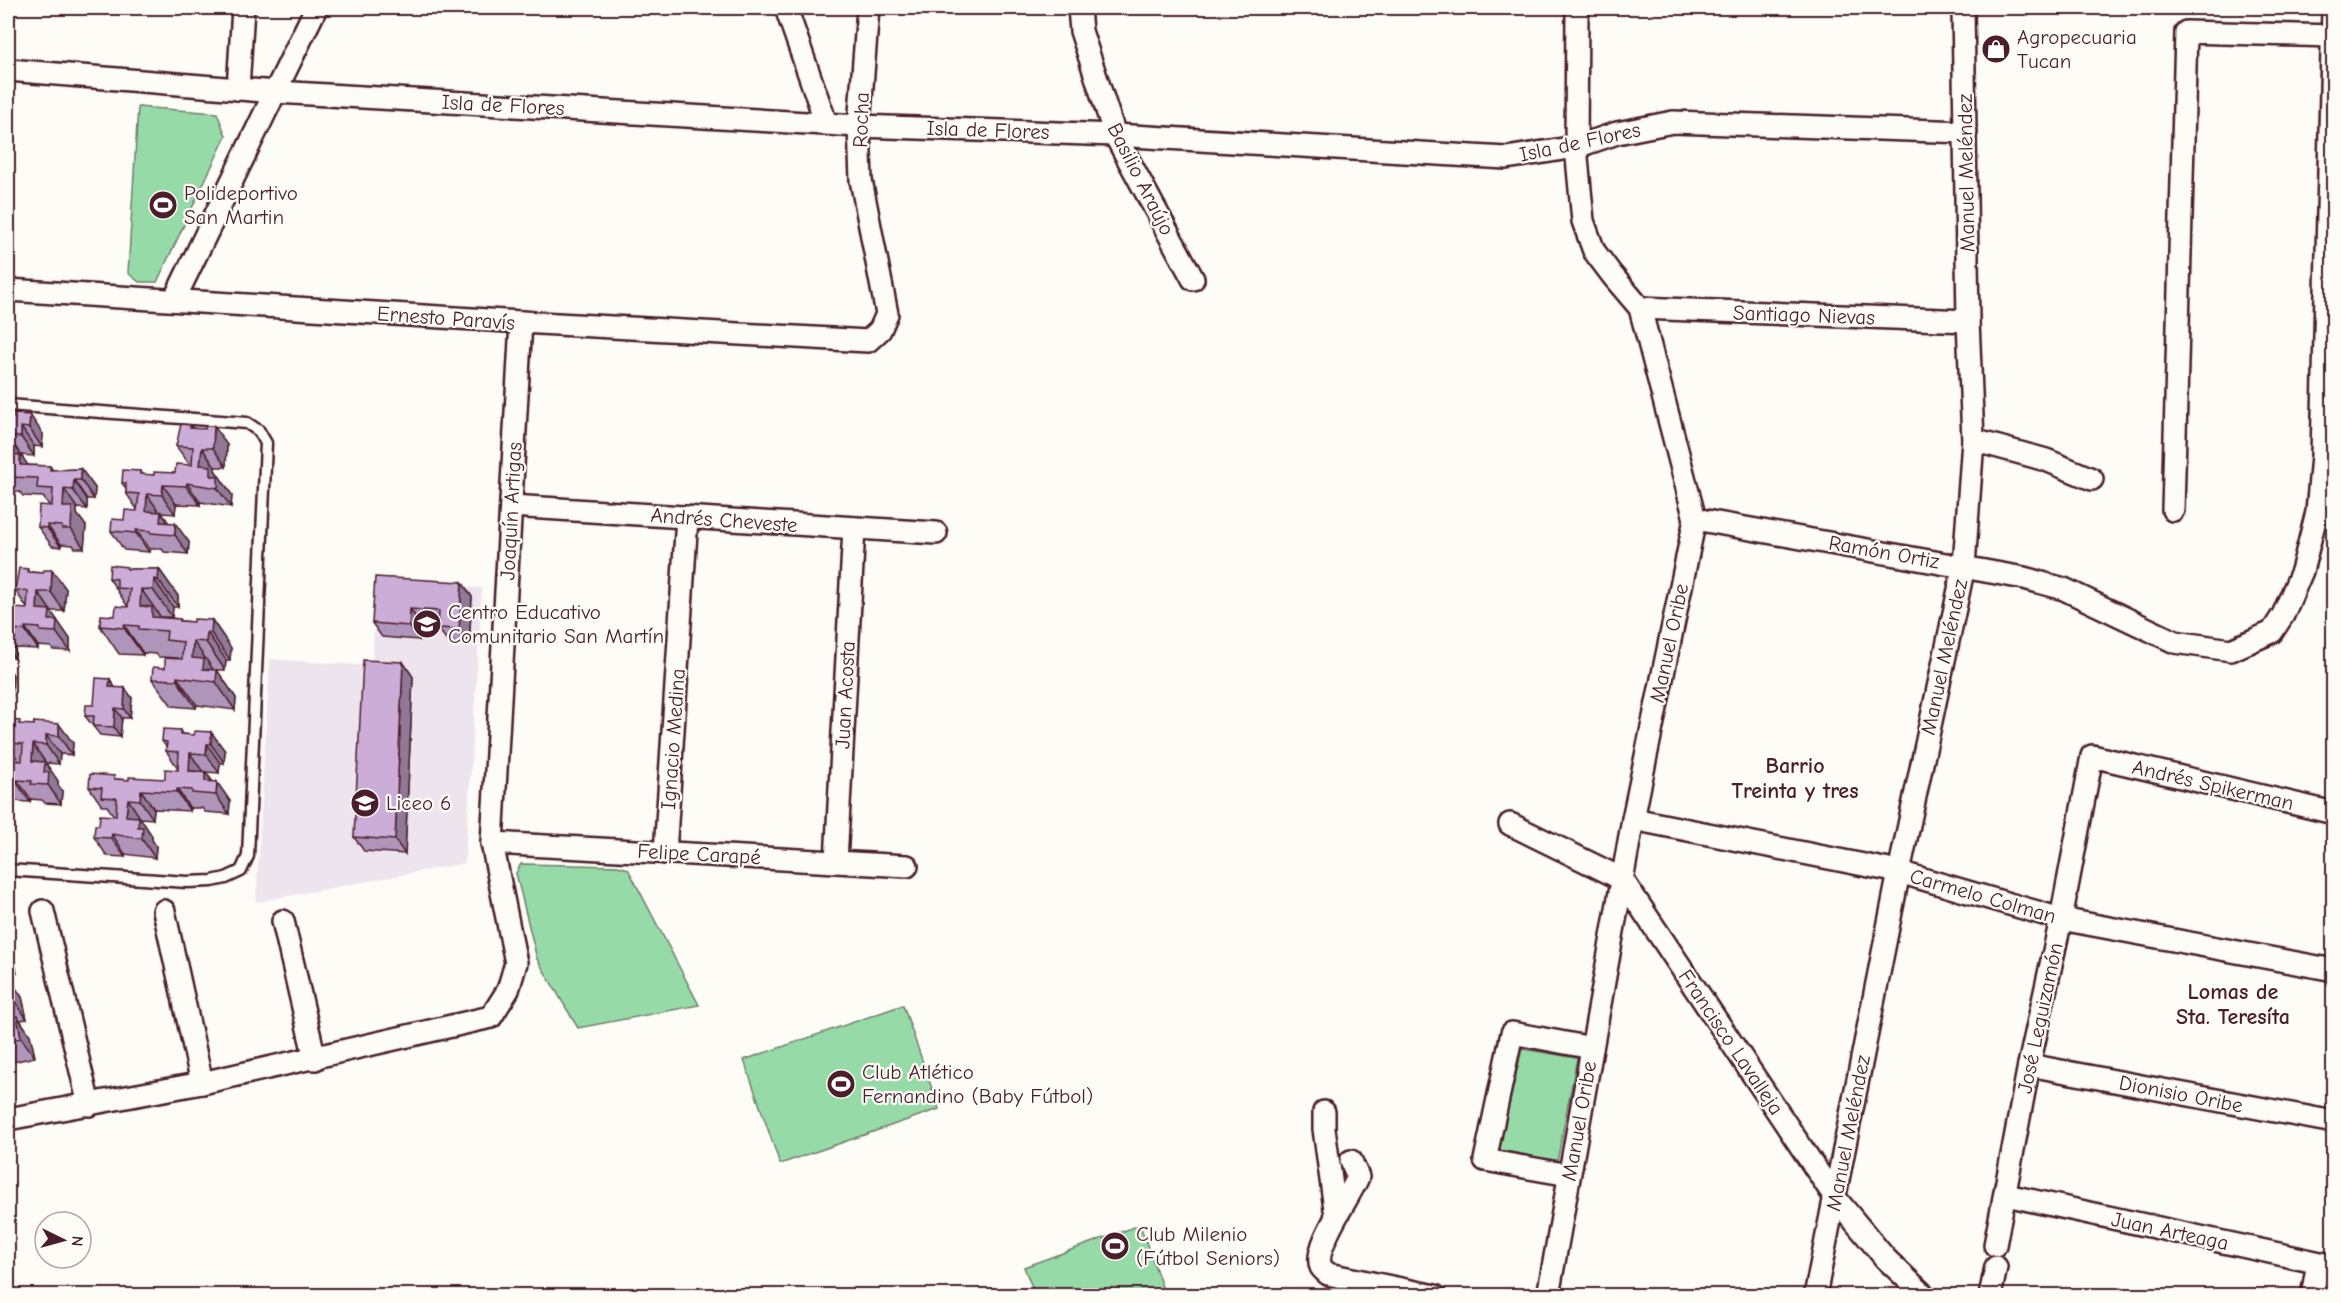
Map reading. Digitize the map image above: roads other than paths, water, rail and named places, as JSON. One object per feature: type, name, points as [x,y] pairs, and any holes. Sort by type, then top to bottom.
[{"type":"street","points":[[238,89],[243,8]]},
{"type":"street","points":[[174,300],[316,8]]},
{"type":"street","points":[[786,8],[826,123]]},
{"type":"street","name":"Rocha","points":[[868,8],[859,126],[861,180],[887,305],[887,314],[880,330]]},
{"type":"street","name":"Basilio Araújo","points":[[1079,8],[1081,31],[1115,135],[1192,279]]},
{"type":"street","name":"Manuel Oribe","points":[[1548,1296],[1633,819],[1695,519],[1640,309],[1594,250],[1583,221],[1576,147],[1576,8]]},
{"type":"street","name":"Manuel Meléndez","points":[[1815,1296],[1899,872],[1964,566],[1973,440],[1968,321],[1963,8]]},
{"type":"street","points":[[2330,310],[2333,8]]},
{"type":"street","points":[[2173,510],[2186,32],[2333,36]]},
{"type":"street","name":"Isla de Flores","points":[[8,70],[276,92],[859,126],[1115,135],[1506,158],[1576,147],[1617,133],[1673,122],[1966,132]]},
{"type":"street","name":"Ernesto Paravís","points":[[8,291],[868,341],[880,330]]},
{"type":"street","name":"Santiago Nievas","points":[[1640,309],[1968,321]]},
{"type":"street","name":"Ramón Ortiz","points":[[1695,519],[2024,578],[2064,590],[2175,642],[2231,650],[2272,632],[2283,615],[2302,571],[2317,512],[2330,310]]},
{"type":"street","name":"Joaquín Artigas","points":[[315,1059],[491,1017],[508,990],[516,963],[492,843],[521,322]]},
{"type":"street","points":[[1973,440],[2046,460],[2092,479]]},
{"type":"street","name":"Andrés Cheveste","points":[[511,506],[936,533]]},
{"type":"street","name":"Ignacio Medina","points":[[665,853],[687,517]]},
{"type":"street","name":"Juan Acosta","points":[[836,861],[854,528]]},
{"type":"street","name":"Andrés Spikerman","points":[[2092,756],[2334,813]]},
{"type":"street","name":"José Leguizamón","points":[[1995,1245],[2092,756]]},
{"type":"street","name":"Carmelo Colman","points":[[1633,819],[1899,872],[2061,919],[2334,970]]},
{"type":"street","points":[[1510,824],[1622,879]]},
{"type":"street","name":"Felipe Carapé","points":[[492,843],[907,866]]},
{"type":"street","name":"Francisco Lavalleja","points":[[1622,879],[1836,1199],[1885,1258],[1925,1296]]},
{"type":"street","points":[[43,911],[89,1105]]},
{"type":"street","points":[[164,911],[202,1083]]},
{"type":"street","points":[[8,1119],[202,1083],[315,1059],[283,921]]},
{"type":"street","points":[[1569,1176],[1485,1160],[1512,1033],[1592,1048]]},
{"type":"street","name":"Dionisio Oribe","points":[[2029,1065],[2334,1122]]},
{"type":"street","points":[[1324,1112],[1324,1130],[1336,1216]]},
{"type":"street","points":[[1351,1161],[1358,1177],[1352,1192],[1336,1216],[1319,1256],[1321,1268],[1328,1274],[1434,1296]]},
{"type":"street","name":"Juan Arteaga","points":[[2006,1195],[2326,1264]]},
{"type":"street","points":[[2312,1296],[2326,1264]]},
{"type":"street","points":[[1990,1296],[1996,1267]]},
{"type":"lane","points":[[8,405],[247,423],[259,431],[266,443],[248,856],[241,871],[226,878],[187,882],[8,870]]},
{"type":"place","name":"Agropecuaria Tucan","points":[[1996,49]]},
{"type":"place","name":"Polideportivo San Martin","points":[[163,205]]},
{"type":"place","name":"Centro Educativo Comunitario San Martín","points":[[427,624]]},
{"type":"place","name":"Liceo 6","points":[[365,803]]},
{"type":"place","name":"Club Atlético Fernandino (Baby Fútbol)","points":[[841,1084]]},
{"type":"place","name":"Club Milenio (Fútbol Seniors)","points":[[1115,1246]]},
{"type":"district","name":"Barrio Treinta y tres","points":[[1795,778]]},
{"type":"district","name":"Lomas de Sta. Teresíta","points":[[2233,1004]]}]
